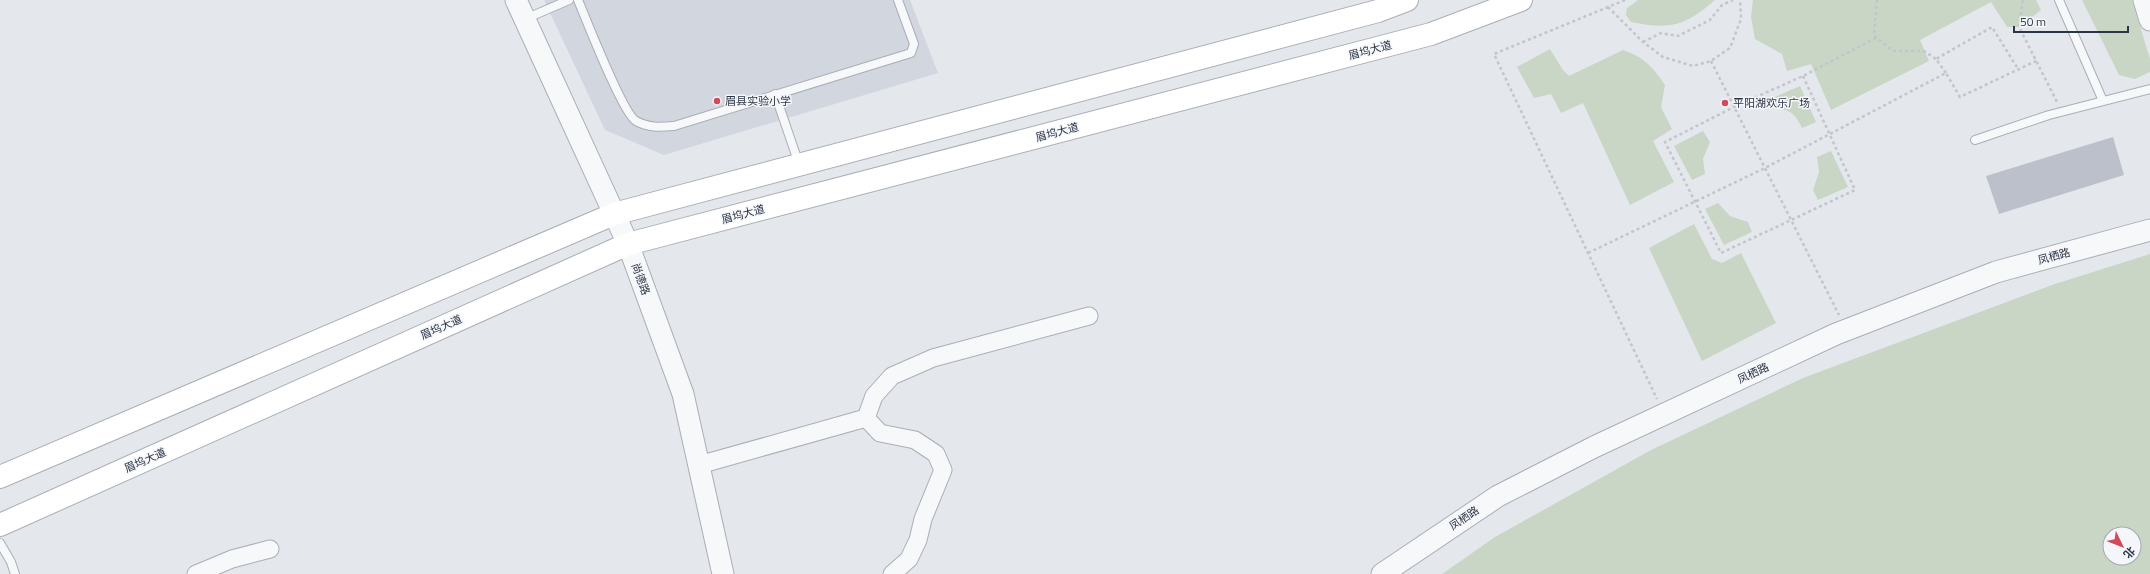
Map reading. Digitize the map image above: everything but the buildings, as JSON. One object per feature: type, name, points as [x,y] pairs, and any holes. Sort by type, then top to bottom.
[{"type":"main road","points":[[0,477],[614,214],[1363,15],[1407,0]]},
{"type":"main road","name":"眉坞大道","points":[[0,525],[628,244],[1431,34],[1521,0]]},
{"type":"street","name":"尚德路","points":[[516,0],[628,244],[683,394],[723,574]]},
{"type":"street","points":[[2144,0],[2150,20]]},
{"type":"street","name":"凤栖路","points":[[1382,574],[1498,496],[1664,414],[1847,330],[1996,272],[2150,230]]},
{"type":"street","points":[[866,418],[874,396],[892,376],[933,358],[1089,316]]},
{"type":"street","points":[[698,465],[866,418]]},
{"type":"street","points":[[866,418],[880,434],[915,440],[936,454],[943,470],[923,519],[918,540],[909,559],[892,574]]},
{"type":"street","points":[[196,574],[232,559],[270,549]]},
{"type":"lane","points":[[525,19],[569,0]]},
{"type":"lane","points":[[578,0],[615,88],[634,120],[654,128],[674,126],[911,53],[914,44],[898,0]]},
{"type":"lane","points":[[2059,0],[2103,101]]},
{"type":"lane","points":[[1975,140],[2062,112],[2150,89]]},
{"type":"lane","points":[[774,94],[800,165]]},
{"type":"lane","points":[[0,543],[11,562],[15,574]]},
{"type":"path","points":[[1625,0],[1494,54],[1664,414]]},
{"type":"path","points":[[1643,42],[1661,33],[1678,36],[1710,20],[1722,5],[1733,0]]},
{"type":"path","points":[[1608,7],[1643,42],[1663,57],[1693,66],[1711,61],[1730,48],[1741,19],[1740,0]]},
{"type":"path","points":[[1877,0],[1874,34],[1876,38],[1894,51],[1924,51],[1936,59],[1960,97],[2036,61]]},
{"type":"path","points":[[2023,0],[2019,27],[2062,112]]},
{"type":"path","points":[[1936,59],[1992,27],[2018,69]]},
{"type":"path","points":[[1803,76],[1855,190],[1721,253],[1694,202],[1666,142],[1734,106],[1803,76],[1876,38]]},
{"type":"path","points":[[1711,61],[1847,330]]},
{"type":"path","points":[[1588,253],[1765,168],[1946,73]]},
{"type":"shaded area","name":"眉县实验小学","points":[[544,0],[910,0],[938,73],[664,155],[605,130]]},
{"type":"green space","points":[[1638,0],[1715,0],[1695,16],[1686,20],[1676,24],[1656,26],[1631,22],[1626,15],[1627,8]]},
{"type":"green space","points":[[1753,0],[2036,0],[2041,10],[2019,27],[2007,27],[1991,2],[1920,40],[1929,61],[1831,110],[1811,64],[1787,71],[1782,54],[1755,39],[1751,17]]},
{"type":"green space","points":[[2082,0],[2132,0],[2150,59],[2150,72],[2135,79],[2119,75]]},
{"type":"green space","points":[[1550,49],[1563,70],[1569,76],[1623,50],[1637,56],[1652,68],[1665,85],[1661,107],[1672,129],[1653,141],[1674,182],[1630,205],[1583,103],[1561,113],[1551,94],[1534,98],[1517,67]]},
{"type":"green space","points":[[1800,86],[1816,122],[1802,128],[1792,113],[1785,110],[1775,109],[1770,99]]},
{"type":"green space","points":[[1703,131],[1710,142],[1703,159],[1705,174],[1692,180],[1674,146]]},
{"type":"green space","points":[[1831,151],[1848,187],[1818,200],[1813,190],[1819,172],[1817,157]]},
{"type":"green space","points":[[1718,203],[1730,216],[1748,222],[1752,232],[1724,245],[1705,209]]},
{"type":"green space","points":[[1694,224],[1712,259],[1722,263],[1741,253],[1776,323],[1702,361],[1649,248]]},
{"type":"green space","points":[[2150,254],[2150,574],[1442,574],[1495,537],[1651,450],[1803,378],[2055,284]]},
{"type":"place","name":"眉县实验小学","points":[[717,101]]},
{"type":"place","name":"平阳湖欢乐广场","points":[[1725,103]]}]
